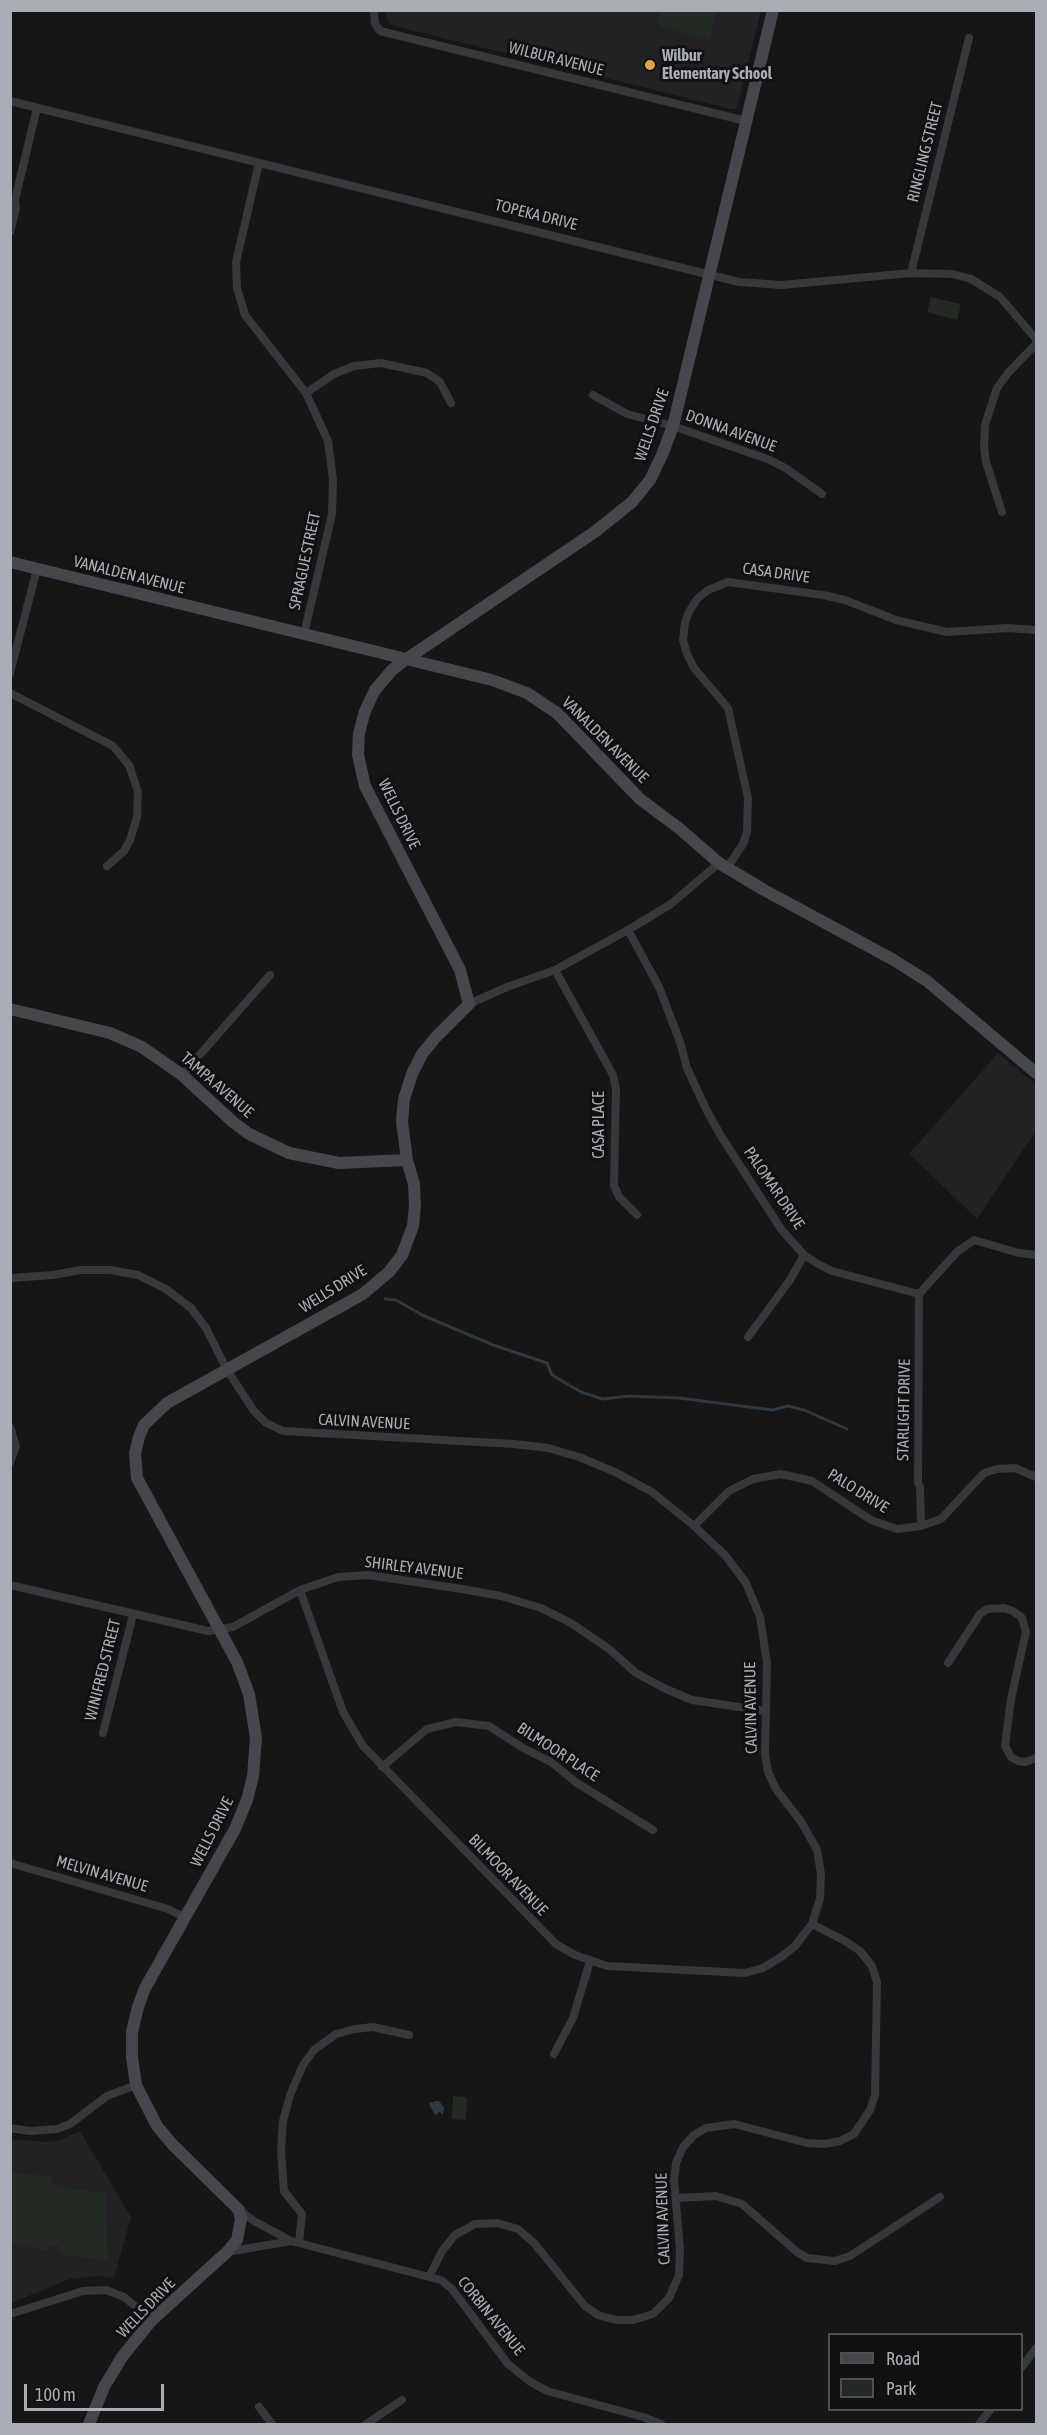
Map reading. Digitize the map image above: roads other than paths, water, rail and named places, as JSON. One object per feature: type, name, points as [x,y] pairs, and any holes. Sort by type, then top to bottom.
[{"type":"main road","name":"WELLS DRIVE","points":[[88,2424],[104,2387],[122,2357],[152,2320],[227,2252],[237,2240],[241,2230],[239,2210],[172,2144],[157,2126],[136,2085],[132,2057],[132,2032],[145,1988],[235,1829],[247,1800],[256,1758],[256,1738],[249,1694],[237,1662],[142,1490],[137,1478],[135,1453],[144,1425],[158,1410],[363,1294],[389,1272],[402,1255],[412,1226],[415,1206],[414,1184],[407,1160],[402,1122],[404,1099],[412,1074],[422,1054],[469,1004],[460,970],[365,786],[358,755],[359,733],[365,711],[375,690],[392,670],[596,531],[632,502],[650,480],[673,426],[773,10]]},
{"type":"main road","name":"VANALDEN AVENUE","points":[[10,562],[492,680],[528,693],[557,713],[640,799],[723,865],[859,940],[927,981],[1036,1073]]},
{"type":"main road","name":"TAMPA AVENUE","points":[[10,1009],[117,1036],[142,1047],[182,1075],[249,1134],[289,1153],[339,1163],[407,1160]]},
{"type":"street","name":"WILBUR AVENUE","points":[[374,10],[375,24],[380,31],[746,121]]},
{"type":"street","name":"RINGLING STREET","points":[[911,273],[969,38]]},
{"type":"street","name":"TOPEKA DRIVE","points":[[10,102],[739,282],[782,285],[938,272],[971,279],[1000,297],[1036,339]]},
{"type":"street","points":[[10,232],[16,209],[15,200],[37,108]]},
{"type":"street","name":"SPRAGUE STREET","points":[[259,163],[236,262],[237,288],[245,315],[306,393],[328,441],[333,480],[332,514],[304,634]]},
{"type":"street","points":[[1002,512],[986,462],[985,425],[997,388],[1036,344]]},
{"type":"street","points":[[306,393],[334,374],[354,366],[381,363],[428,373],[440,382],[451,403]]},
{"type":"street","name":"DONNA AVENUE","points":[[592,395],[627,414],[673,426],[770,460],[822,494]]},
{"type":"street","points":[[10,673],[38,569]]},
{"type":"street","name":"CASA DRIVE","points":[[469,1004],[507,987],[555,970],[628,930],[671,904],[723,865],[743,844],[747,832],[748,798],[728,708],[694,668],[683,640],[685,622],[689,612],[697,599],[708,590],[728,582],[816,594],[845,600],[896,620],[947,632],[1007,628],[1036,630]]},
{"type":"street","points":[[10,693],[113,746],[129,765],[138,792],[137,817],[124,851],[107,866]]},
{"type":"street","name":"PALOMAR DRIVE","points":[[628,930],[659,987],[680,1042],[687,1068],[706,1109],[781,1229],[804,1255],[832,1271],[919,1294]]},
{"type":"street","name":"CASA PLACE","points":[[555,970],[613,1075],[616,1098],[614,1185],[619,1197],[637,1215]]},
{"type":"street","points":[[182,1075],[270,975]]},
{"type":"street","points":[[919,1294],[957,1252],[974,1240],[1018,1253],[1036,1255]]},
{"type":"street","points":[[748,1337],[790,1280],[804,1255]]},
{"type":"street","name":"CALVIN AVENUE","points":[[10,1278],[53,1275],[81,1270],[110,1270],[138,1275],[166,1289],[192,1308],[254,1412],[266,1424],[283,1431],[514,1444],[548,1448],[579,1457],[615,1472],[652,1492],[726,1555],[746,1583],[756,1609],[766,1663],[765,1754],[768,1772],[776,1789],[802,1823],[817,1850],[821,1882],[820,1899],[812,1924],[860,1951],[872,1966],[877,1982],[875,2095],[870,2110],[854,2134],[840,2141],[825,2144],[807,2143],[734,2124],[706,2128],[694,2135],[683,2147],[676,2163],[674,2180],[681,2249],[679,2275],[669,2298],[653,2314],[633,2320],[616,2320],[598,2315],[585,2306],[534,2242],[518,2229],[497,2223],[476,2224],[455,2235],[442,2251],[430,2275]]},
{"type":"street","name":"STARLIGHT DRIVE","points":[[919,1294],[918,1435],[921,1526]]},
{"type":"street","points":[[10,1427],[16,1446],[10,1463]]},
{"type":"street","name":"PALO DRIVE","points":[[694,1526],[729,1491],[753,1479],[781,1474],[812,1481],[883,1526],[897,1529],[921,1526],[941,1518],[984,1473],[1015,1468],[1036,1477]]},
{"type":"street","name":"SHIRLEY AVENUE","points":[[10,1585],[207,1631],[233,1627],[300,1590],[338,1577],[368,1575],[501,1596],[541,1608],[571,1623],[609,1649],[636,1673],[666,1689],[700,1702],[766,1711]]},
{"type":"street","name":"BILMOOR AVENUE","points":[[300,1590],[343,1712],[363,1746],[556,1944],[590,1961],[622,1968],[745,1972],[763,1968],[781,1958],[795,1946],[812,1924]]},
{"type":"street","points":[[948,1663],[980,1614],[987,1609],[1004,1608],[1022,1618],[1026,1632],[1011,1699],[1005,1746],[1011,1757],[1018,1761],[1025,1762],[1036,1758]]},
{"type":"street","name":"WINIFRED STREET","points":[[103,1733],[133,1615]]},
{"type":"street","name":"BILMOOR PLACE","points":[[382,1767],[427,1729],[456,1722],[489,1726],[523,1748],[552,1762],[577,1783],[652,1830]]},
{"type":"street","name":"MELVIN AVENUE","points":[[10,1863],[168,1909],[184,1917]]},
{"type":"street","points":[[554,2055],[573,2018],[590,1961]]},
{"type":"street","points":[[295,2242],[302,2214],[284,2191],[280,2150],[283,2121],[290,2095],[303,2065],[314,2050],[336,2034],[373,2027],[409,2035]]},
{"type":"street","points":[[10,2128],[30,2131],[57,2129],[70,2124],[107,2096],[136,2085]]},
{"type":"street","points":[[676,2198],[716,2196],[742,2204],[797,2252],[807,2258],[836,2261],[850,2256],[940,2197]]},
{"type":"street","name":"CORBIN AVENUE","points":[[239,2210],[254,2221],[295,2242],[430,2275],[441,2280],[452,2289],[508,2364],[529,2381],[547,2391],[643,2416],[661,2424]]},
{"type":"street","name":"CORBIN AVENUE","points":[[227,2252],[295,2242]]},
{"type":"street","points":[[10,2314],[83,2291],[106,2290],[124,2297],[152,2320]]},
{"type":"street","points":[[1023,2366],[1036,2348]]},
{"type":"street","points":[[366,2424],[402,2400]]},
{"type":"street","points":[[259,2407],[272,2424]]},
{"type":"street","points":[[979,2424],[989,2411]]},
{"type":"waterway","points":[[385,1299],[396,1300],[422,1315],[493,1345],[547,1363],[552,1375],[581,1392],[603,1399],[629,1396],[679,1398],[772,1410],[788,1406],[804,1410],[847,1429]]},
{"type":"place","name":"Wilbur Elementary School","points":[[650,65]]}]
